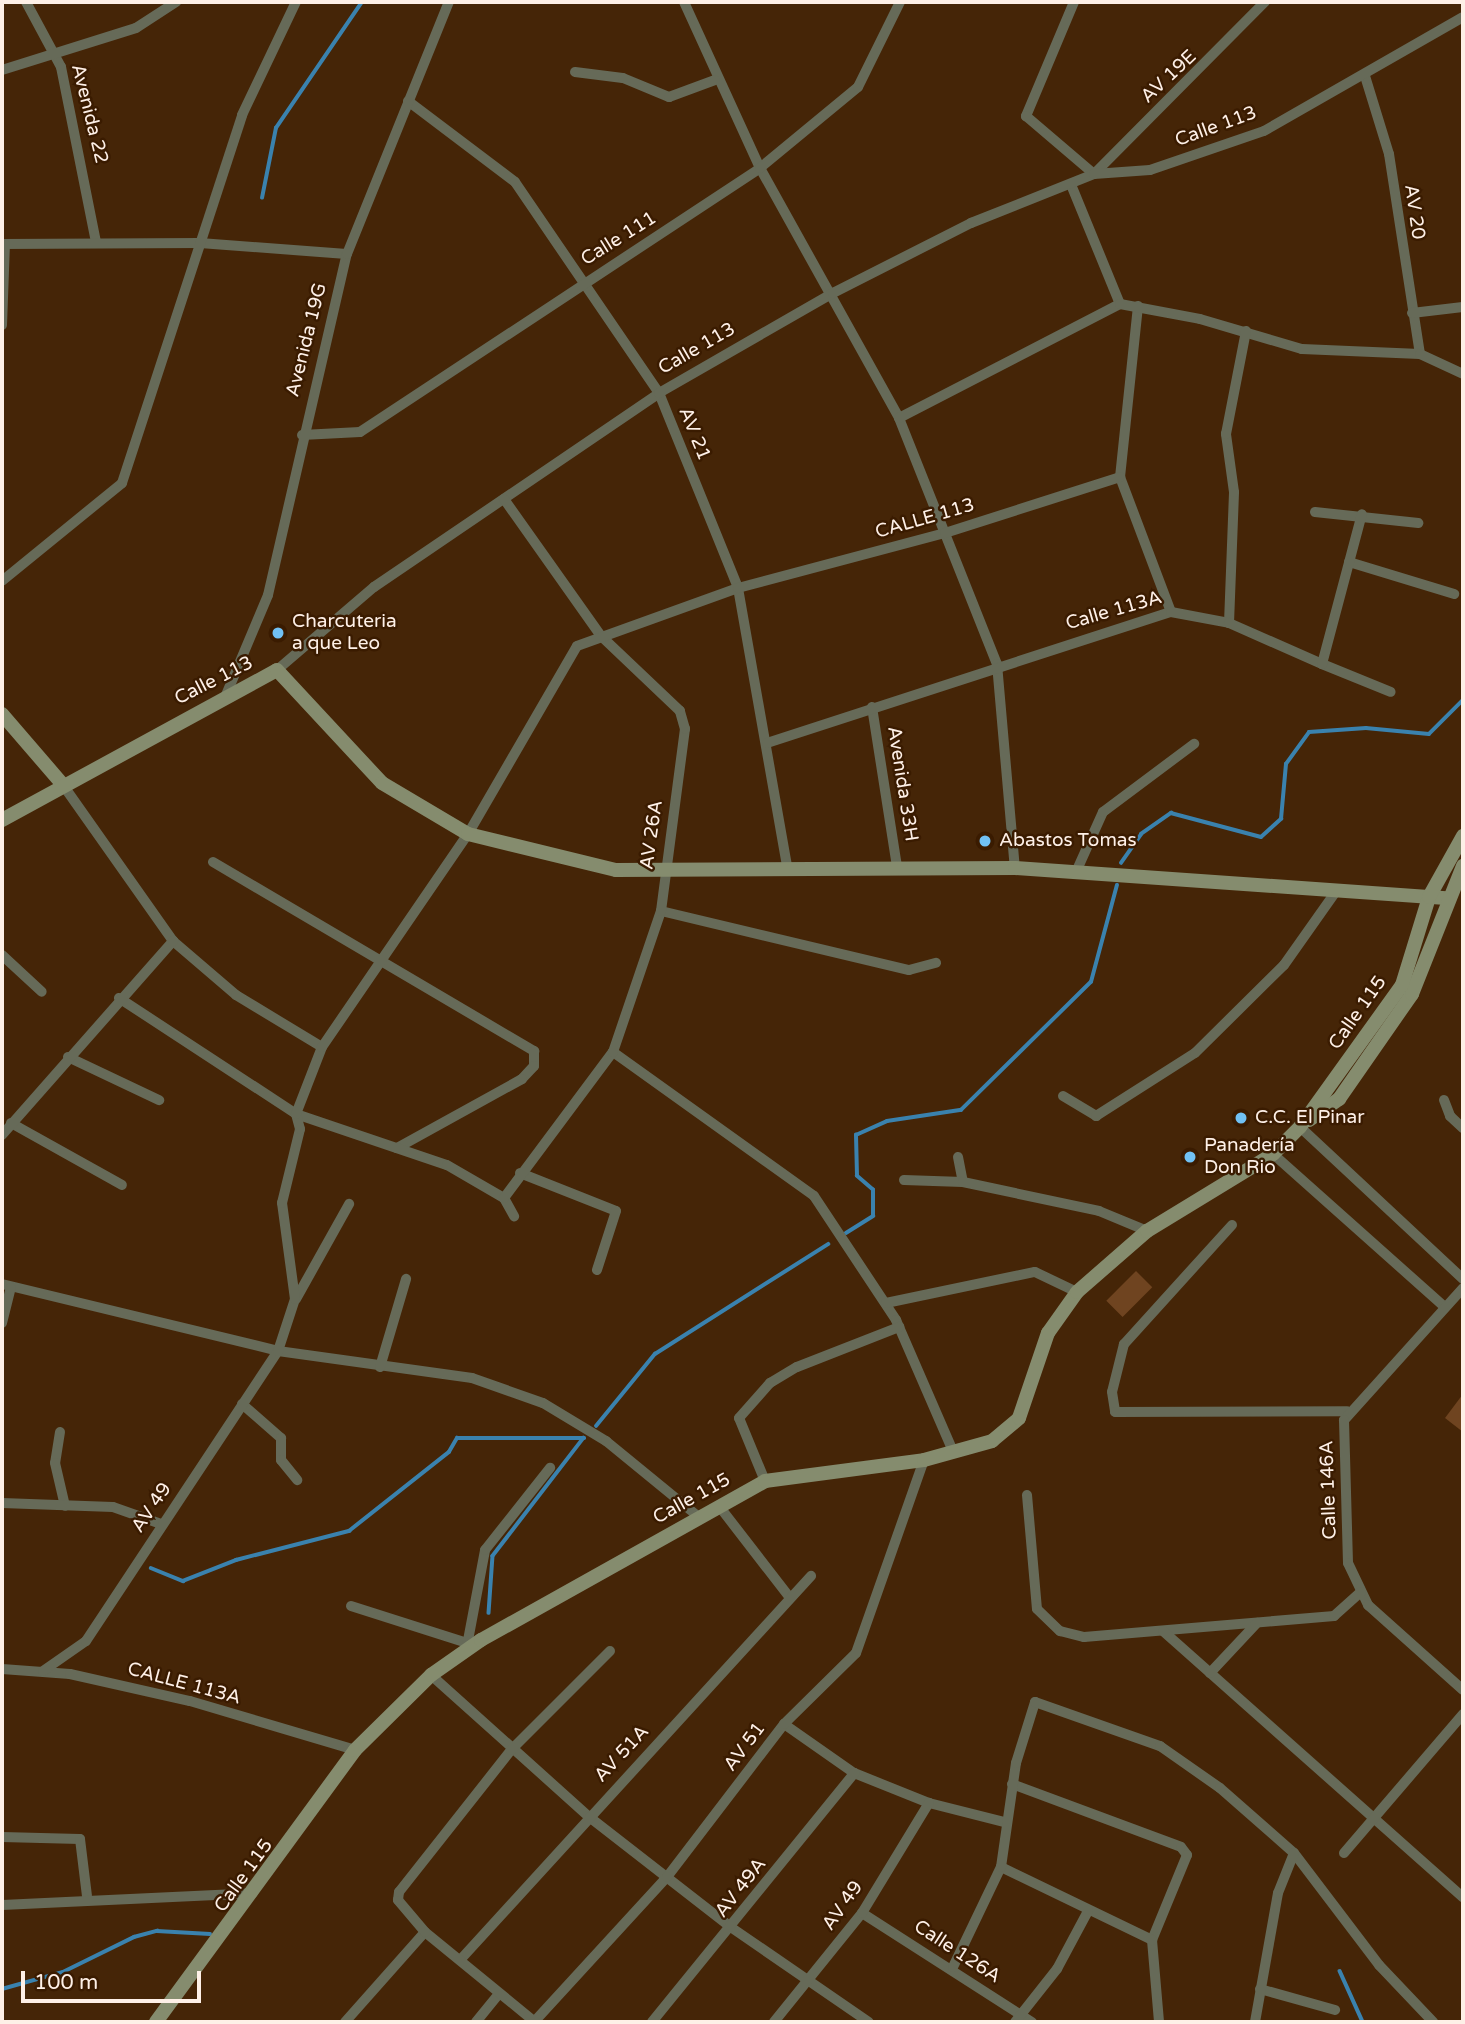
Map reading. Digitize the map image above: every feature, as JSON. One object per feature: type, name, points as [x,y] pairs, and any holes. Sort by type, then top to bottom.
[{"type":"main road","name":"Calle 113","points":[[2,820],[226,695],[277,670]]},
{"type":"main road","points":[[277,670],[382,783],[468,834],[616,870],[787,866],[1015,868],[1446,898]]},
{"type":"main road","points":[[2,714],[63,785]]},
{"type":"main road","name":"Calle 115","points":[[156,2022],[257,1893],[355,1751],[431,1675],[466,1647],[765,1481],[924,1460],[992,1441],[1019,1418],[1048,1333],[1077,1292],[1147,1231],[1273,1154],[1300,1127],[1402,985],[1429,897],[1463,836]]},
{"type":"main road","name":"Calle 115","points":[[1300,1127],[1339,1099],[1412,994],[1446,898],[1463,866]]},
{"type":"street","name":"Avenida 22","points":[[26,2],[61,67],[82,147],[96,242]]},
{"type":"street","points":[[2,582],[122,483],[242,115],[296,2]]},
{"type":"street","name":"Avenida 19G","points":[[226,695],[268,595],[302,435],[347,254],[449,2]]},
{"type":"street","points":[[684,2],[715,80],[760,168],[833,293],[899,418],[997,664],[1015,868]]},
{"type":"street","name":"Calle 111","points":[[302,435],[360,432],[585,280],[760,168],[858,87],[900,2]]},
{"type":"street","points":[[1074,2],[1026,116],[1094,174]]},
{"type":"street","name":"AV 19E","points":[[1094,174],[1265,2]]},
{"type":"street","points":[[2,70],[50,50],[136,28],[174,3]]},
{"type":"street","name":"Calle 113","points":[[277,670],[374,587],[659,393],[833,293],[971,223],[1072,187],[1094,174],[1150,170],[1204,155],[1264,131],[1365,76],[1463,17]]},
{"type":"street","points":[[575,72],[623,78],[669,97],[715,80]]},
{"type":"street","name":"AV 20","points":[[1365,76],[1389,154],[1420,354]]},
{"type":"street","name":"AV 21","points":[[408,100],[515,182],[585,280],[659,393],[738,587],[787,866]]},
{"type":"street","points":[[1072,187],[1120,304]]},
{"type":"street","points":[[2,325],[4,244],[200,243],[347,254]]},
{"type":"street","points":[[899,418],[1120,304],[1246,331],[1302,349],[1420,354],[1463,374]]},
{"type":"street","points":[[1138,306],[1120,477],[1171,612]]},
{"type":"street","points":[[1412,313],[1463,307]]},
{"type":"street","points":[[1229,623],[1234,492],[1226,434],[1246,331]]},
{"type":"street","name":"CALLE 113","points":[[296,1114],[322,1047],[468,834],[577,646],[738,587],[945,533],[1120,477]]},
{"type":"street","name":"AV 26A","points":[[504,499],[601,636],[684,719],[661,911],[613,1052],[520,1173],[504,1198]]},
{"type":"street","points":[[1315,512],[1362,514],[1418,523]]},
{"type":"street","points":[[1322,664],[1362,514]]},
{"type":"street","points":[[1349,562],[1454,594]]},
{"type":"street","name":"Calle 113A","points":[[767,743],[997,664],[1171,612],[1229,623],[1391,692]]},
{"type":"street","name":"Avenida 33H","points":[[872,708],[897,866]]},
{"type":"street","points":[[1076,872],[1103,812],[1194,744]]},
{"type":"street","points":[[63,785],[173,942],[236,995],[322,1047]]},
{"type":"street","points":[[214,862],[527,1045],[536,1057],[522,1079],[397,1148]]},
{"type":"street","points":[[1063,1096],[1096,1116],[1195,1053],[1284,965],[1337,890]]},
{"type":"street","points":[[661,911],[909,970],[936,963]]},
{"type":"street","points":[[2,1135],[119,998],[173,942]]},
{"type":"street","points":[[2,954],[42,992]]},
{"type":"street","points":[[119,998],[296,1114],[447,1165],[504,1198],[514,1216]]},
{"type":"street","points":[[613,1052],[807,1190],[886,1303],[953,1451]]},
{"type":"street","points":[[68,1057],[159,1100]]},
{"type":"street","points":[[1444,1100],[1463,1128]]},
{"type":"street","points":[[295,1299],[282,1203],[300,1129],[296,1114]]},
{"type":"street","points":[[11,1122],[122,1185]]},
{"type":"street","points":[[1300,1127],[1463,1279]]},
{"type":"street","points":[[1273,1154],[1445,1307]]},
{"type":"street","points":[[958,1157],[963,1182]]},
{"type":"street","points":[[520,1173],[616,1211],[597,1270]]},
{"type":"street","points":[[904,1180],[963,1182],[1099,1211],[1147,1231]]},
{"type":"street","points":[[295,1299],[349,1205]]},
{"type":"street","points":[[1232,1226],[1124,1344],[1112,1392],[1115,1412],[1347,1411],[1463,1288]]},
{"type":"street","points":[[886,1303],[1035,1272],[1077,1292]]},
{"type":"street","points":[[380,1367],[406,1279]]},
{"type":"street","points":[[2,1323],[7,1286],[278,1352],[472,1378],[543,1403],[606,1441],[699,1517]]},
{"type":"street","name":"AV 49","points":[[43,1671],[86,1641],[278,1352],[295,1299]]},
{"type":"street","points":[[765,1481],[739,1418],[770,1383],[797,1367],[899,1327]]},
{"type":"street","points":[[242,1404],[281,1438],[281,1460],[297,1480]]},
{"type":"street","name":"Calle 146A","points":[[1347,1411],[1348,1563],[1367,1605],[1463,1690]]},
{"type":"street","points":[[60,1432],[55,1463],[65,1506]]},
{"type":"street","name":"AV 51","points":[[534,2022],[667,1877],[784,1724],[856,1653],[924,1460]]},
{"type":"street","points":[[351,1606],[466,1647],[485,1550],[550,1468]]},
{"type":"street","points":[[1027,1495],[1037,1609],[1060,1631],[1084,1637],[1334,1616],[1362,1592]]},
{"type":"street","points":[[2,1503],[113,1507],[162,1524]]},
{"type":"street","points":[[719,1506],[790,1598]]},
{"type":"street","name":"AV 51A","points":[[461,1959],[588,1816],[811,1576]]},
{"type":"street","points":[[1210,1672],[1257,1623]]},
{"type":"street","points":[[1163,1631],[1463,1896]]},
{"type":"street","points":[[534,2022],[498,1995],[461,1959],[425,1931],[398,1900],[399,1892],[511,1750],[611,1651]]},
{"type":"street","name":"CALLE 113A","points":[[2,1668],[43,1671],[190,1701],[355,1751]]},
{"type":"street","points":[[431,1675],[511,1750],[588,1816],[732,1928],[869,2022]]},
{"type":"street","points":[[1004,1822],[1035,1702],[1160,1746],[1294,1853],[1379,1965],[1433,2022]]},
{"type":"street","points":[[1344,1853],[1463,1714]]},
{"type":"street","points":[[784,1724],[854,1773],[929,1803],[1004,1822],[1011,1831],[1001,1867],[953,1967]]},
{"type":"street","name":"AV 49A","points":[[652,2022],[732,1928],[854,1773]]},
{"type":"street","points":[[1012,1784],[1181,1847],[1188,1865],[1152,1940],[1159,2022]]},
{"type":"street","name":"AV 49","points":[[774,2022],[862,1913],[929,1803]]},
{"type":"street","points":[[2,1837],[80,1839],[88,1896]]},
{"type":"street","points":[[1255,2022],[1278,1894],[1294,1853]]},
{"type":"street","points":[[1001,1867],[1152,1940]]},
{"type":"street","points":[[2,1905],[88,1896],[257,1893]]},
{"type":"street","points":[[1018,2018],[1057,1969],[1088,1911]]},
{"type":"street","name":"Calle 126A","points":[[862,1913],[953,1967],[1018,2018],[1032,2022]]},
{"type":"street","points":[[345,2022],[425,1931]]},
{"type":"street","points":[[1260,1989],[1335,2010]]},
{"type":"street","points":[[476,2022],[498,1995]]},
{"type":"shaded area","points":[[1136,1271],[1152,1287],[1123,1317],[1106,1301]]},
{"type":"shaded area","points":[[1463,1394],[1463,1432],[1445,1418]]},
{"type":"waterway","points":[[262,198],[276,128],[362,2]]},
{"type":"waterway","points":[[1121,863],[1141,834],[1171,813],[1261,837],[1281,819],[1286,764],[1309,732],[1366,728],[1429,734],[1463,700]]},
{"type":"waterway","points":[[846,1233],[873,1216],[873,1190],[857,1176],[856,1135],[887,1121],[961,1110],[1091,982],[1117,885]]},
{"type":"waterway","points":[[596,1426],[655,1354],[828,1244]]},
{"type":"waterway","points":[[151,1568],[183,1581],[236,1560],[349,1531],[449,1452],[457,1438],[584,1438],[493,1556],[489,1613]]},
{"type":"waterway","points":[[2,1989],[63,1972],[134,1937],[157,1931],[210,1934]]},
{"type":"waterway","points":[[1340,1971],[1363,2022]]},
{"type":"place","name":"Charcuteria a que Leo","points":[[278,633]]},
{"type":"place","name":"Abastos Tomas","points":[[985,841]]},
{"type":"place","name":"C.C. El Pinar","points":[[1241,1118]]},
{"type":"place","name":"Panadería Don Rio","points":[[1190,1157]]}]
